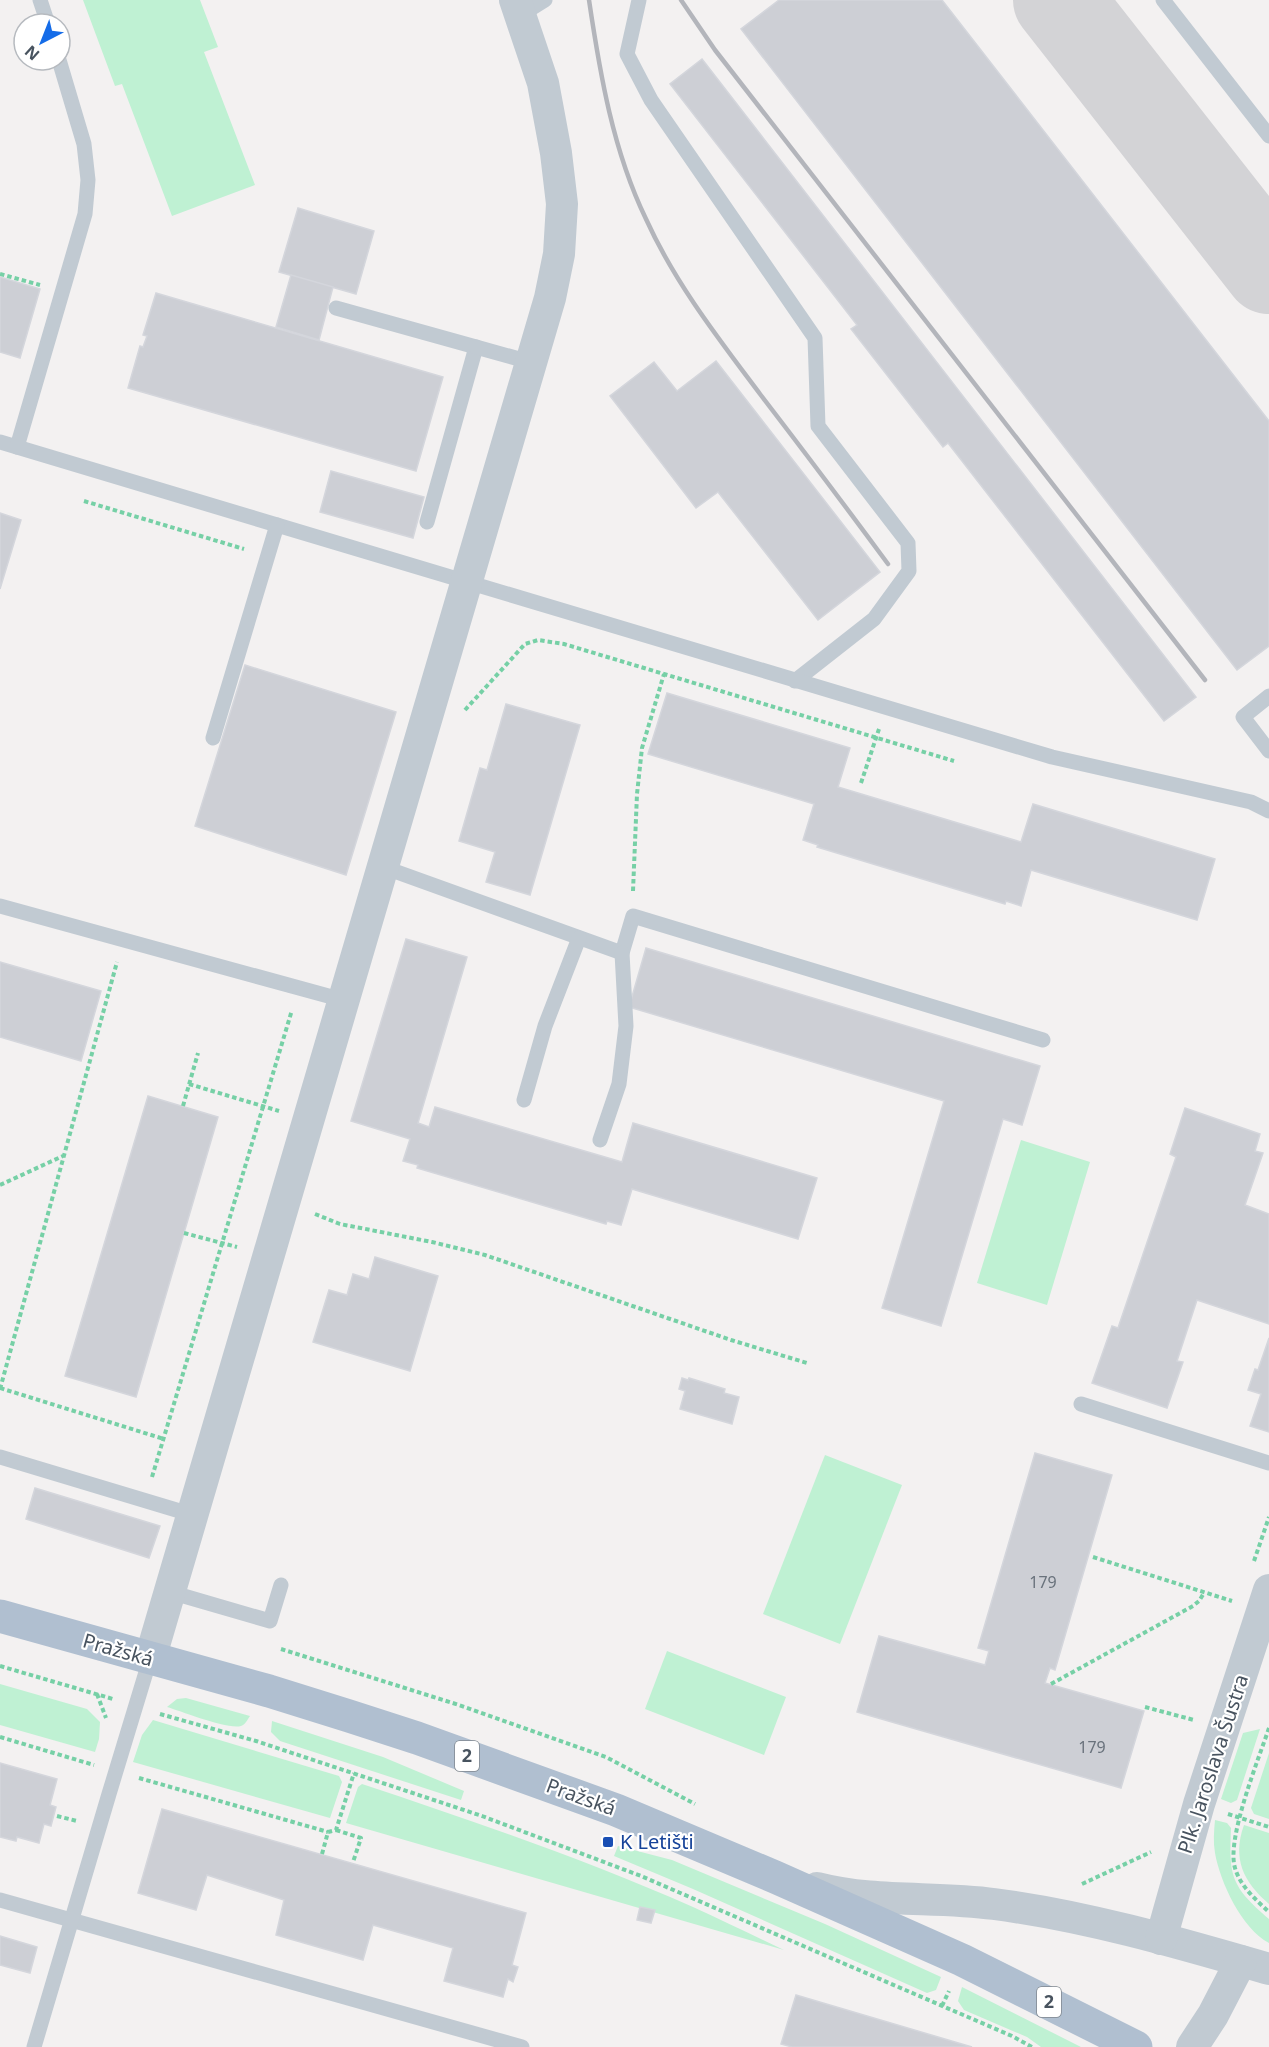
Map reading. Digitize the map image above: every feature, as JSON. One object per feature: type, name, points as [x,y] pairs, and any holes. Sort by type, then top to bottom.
[{"type":"main road","name":"Pražská","points":[[0,1616],[269,1691],[417,1738],[616,1810],[962,1960],[1136,2047]]},
{"type":"street","points":[[150,1659],[550,298],[557,265],[562,204],[556,153],[527,5]]},
{"type":"street","name":"Plk. Jaroslava Šustra","points":[[1161,1939],[1199,1804],[1224,1729],[1261,1591]]},
{"type":"street","points":[[775,1877],[849,1895],[976,1901],[1030,1909],[1161,1939],[1255,1965],[1213,2015],[1192,2047]]},
{"type":"lane","points":[[639,0],[627,54],[651,100],[815,339],[818,426],[908,543],[909,571],[874,619],[795,681]]},
{"type":"lane","points":[[1163,0],[1269,136]]},
{"type":"lane","points":[[17,447],[85,214],[88,180],[84,144],[63,72]]},
{"type":"lane","points":[[336,308],[530,362]]},
{"type":"lane","points":[[427,522],[476,347]]},
{"type":"lane","points":[[0,442],[1052,757],[1251,802],[1269,811]]},
{"type":"lane","points":[[213,738],[276,525]]},
{"type":"lane","points":[[1269,696],[1243,717],[1269,751]]},
{"type":"lane","points":[[383,867],[622,953]]},
{"type":"lane","points":[[0,906],[343,1000]]},
{"type":"lane","points":[[600,1140],[619,1084],[626,1026],[622,953],[633,916],[1043,1040]]},
{"type":"lane","points":[[524,1100],[545,1026],[579,938]]},
{"type":"lane","points":[[1081,1404],[1269,1463]]},
{"type":"lane","points":[[0,1457],[193,1515]]},
{"type":"lane","points":[[170,1592],[270,1621],[281,1585]]},
{"type":"lane","points":[[34,2047],[150,1659]]},
{"type":"lane","points":[[0,1900],[482,2042],[522,2047]]},
{"type":"path","points":[[0,274],[63,292]]},
{"type":"path","points":[[84,501],[268,556]]},
{"type":"path","points":[[430,705],[458,714],[463,711],[525,644],[538,640],[564,644],[954,761]]},
{"type":"path","points":[[633,916],[637,794],[642,748],[664,674]]},
{"type":"path","points":[[861,783],[886,708]]},
{"type":"path","points":[[123,941],[0,1389],[164,1439]]},
{"type":"path","points":[[145,1500],[299,988]]},
{"type":"path","points":[[183,1106],[198,1053]]},
{"type":"path","points":[[189,1084],[309,1119]]},
{"type":"path","points":[[0,1185],[64,1156]]},
{"type":"path","points":[[284,1202],[340,1224],[485,1255],[731,1340],[807,1363]]},
{"type":"path","points":[[184,1233],[238,1247]]},
{"type":"path","points":[[1093,1557],[1204,1593],[1261,1591],[1269,1517]]},
{"type":"path","points":[[1051,1684],[1193,1606],[1204,1593]]},
{"type":"path","points":[[281,1650],[459,1705],[606,1757],[697,1805]]},
{"type":"path","points":[[0,1666],[108,1697]]},
{"type":"path","points":[[1145,1707],[1224,1729]]},
{"type":"path","points":[[160,1714],[256,1741],[354,1773],[482,1816],[641,1875],[1012,2036],[1032,2047]]},
{"type":"path","points":[[1269,1728],[1240,1818],[1233,1859],[1235,1868],[1253,1898],[1269,1912]]},
{"type":"path","points":[[0,1737],[328,1832],[336,1830],[361,1838],[353,1862]]},
{"type":"path","points":[[336,1830],[354,1773]]},
{"type":"path","points":[[1199,1804],[1269,1827]]},
{"type":"path","points":[[322,1854],[328,1832]]},
{"type":"path","points":[[1075,1887],[1147,1856],[1155,1848]]},
{"type":"path","points":[[942,2006],[952,1983]]},
{"type":"green space","points":[[83,0],[200,0],[218,47],[204,52],[255,185],[172,216],[122,84],[115,86]]},
{"type":"green space","points":[[1021,1140],[1090,1162],[1047,1305],[977,1283]]},
{"type":"green space","points":[[825,1455],[902,1485],[840,1644],[763,1614]]},
{"type":"green space","points":[[667,1651],[786,1697],[764,1755],[645,1709]]},
{"type":"green space","points":[[0,1684],[87,1709],[100,1722],[99,1739],[95,1752],[0,1725]]},
{"type":"green space","points":[[186,1698],[250,1716],[243,1725],[235,1726],[216,1723],[167,1707],[177,1699]]},
{"type":"green space","points":[[153,1720],[339,1776],[342,1782],[330,1818],[133,1762],[142,1735]]},
{"type":"green space","points":[[272,1721],[383,1757],[464,1791],[461,1800],[280,1741],[271,1732]]},
{"type":"green space","points":[[1260,1729],[1237,1800],[1231,1803],[1221,1799],[1243,1733]]},
{"type":"green space","points":[[1269,1753],[1269,1819],[1254,1814],[1251,1808]]},
{"type":"green space","points":[[362,1784],[611,1873],[693,1907],[784,1950],[346,1823],[358,1787]]},
{"type":"green space","points":[[1215,1820],[1227,1823],[1231,1828],[1231,1858],[1235,1880],[1247,1898],[1269,1919],[1269,1943],[1259,1936],[1241,1916],[1227,1891],[1215,1853]]},
{"type":"green space","points":[[1244,1825],[1269,1833],[1269,1904],[1252,1887],[1242,1869],[1239,1848]]},
{"type":"green space","points":[[618,1846],[672,1860],[825,1924],[941,1977],[936,1990],[927,1993],[614,1856]]},
{"type":"green space","points":[[962,1987],[1081,2047],[1041,2047],[1027,2037],[964,2010],[958,2001]]},
{"type":"building","points":[[779,0],[942,0],[1269,421],[1269,646],[1237,670],[741,29]]},
{"type":"building","points":[[702,59],[1196,697],[1164,721],[948,443],[943,447],[851,329],[857,325],[670,84]]},
{"type":"building","points":[[298,208],[374,231],[356,294],[279,272]]},
{"type":"building","points":[[291,275],[333,287],[319,340],[276,327]]},
{"type":"building","points":[[0,277],[40,289],[20,358],[0,352]]},
{"type":"building","points":[[156,293],[443,377],[416,471],[128,388],[140,346],[143,347],[147,336],[143,335]]},
{"type":"building","points":[[716,361],[880,572],[818,620],[718,492],[696,508],[610,396],[654,362],[677,391]]},
{"type":"building","points":[[331,471],[424,497],[413,538],[320,512]]},
{"type":"building","points":[[0,513],[21,520],[0,589]]},
{"type":"building","points":[[245,665],[396,712],[346,875],[195,826]]},
{"type":"building","points":[[667,693],[850,748],[838,787],[1021,842],[1033,804],[1215,859],[1197,920],[1031,870],[1021,906],[1006,901],[1005,904],[817,847],[818,845],[803,840],[814,804],[648,754]]},
{"type":"building","points":[[506,704],[580,725],[530,895],[486,882],[495,852],[459,841],[480,768],[487,770]]},
{"type":"building","points":[[406,939],[467,957],[418,1123],[429,1127],[435,1107],[622,1162],[633,1123],[817,1178],[798,1239],[632,1189],[621,1225],[607,1221],[606,1224],[417,1168],[418,1165],[403,1161],[410,1139],[351,1121]]},
{"type":"building","points":[[646,948],[1040,1066],[1022,1125],[1003,1119],[941,1326],[882,1308],[944,1101],[629,1007]]},
{"type":"building","points":[[0,962],[101,991],[81,1061],[0,1037]]},
{"type":"building","points":[[148,1096],[218,1117],[136,1397],[65,1376]]},
{"type":"building","points":[[1185,1108],[1260,1134],[1255,1151],[1263,1153],[1245,1205],[1269,1214],[1269,1324],[1197,1300],[1177,1361],[1183,1362],[1167,1408],[1092,1383],[1112,1326],[1118,1328],[1176,1157],[1170,1154]]},
{"type":"building","points":[[375,1257],[438,1276],[410,1371],[313,1342],[329,1290],[347,1295],[353,1274],[369,1279]]},
{"type":"building","points":[[1269,1338],[1269,1432],[1250,1426],[1261,1394],[1248,1390]]},
{"type":"building","points":[[682,1378],[725,1389],[724,1393],[739,1397],[732,1424],[680,1409],[685,1391],[679,1389]]},
{"type":"building","points":[[1035,1453],[1112,1475],[1055,1670],[1050,1668],[1045,1683],[1144,1711],[1121,1788],[857,1712],[879,1636],[985,1665],[989,1651],[978,1648]]},
{"type":"building","points":[[35,1488],[160,1526],[149,1558],[26,1519]]},
{"type":"building","points":[[0,1763],[57,1779],[50,1805],[56,1807],[51,1826],[44,1824],[39,1843],[17,1837],[16,1841],[0,1837]]},
{"type":"building","points":[[162,1809],[526,1913],[512,1965],[518,1967],[513,1982],[508,1979],[503,1997],[444,1981],[453,1948],[373,1925],[363,1960],[276,1935],[284,1900],[207,1875],[196,1910],[138,1893]]},
{"type":"building","points":[[640,1907],[655,1910],[651,1923],[637,1920]]},
{"type":"building","points":[[0,1936],[37,1947],[30,1973],[0,1965]]},
{"type":"building","points":[[796,1995],[972,2047],[792,2047],[781,2044]]},
{"type":"taxiway","points":[[1058,0],[1269,269]]},
{"type":"railway","points":[[589,0],[603,84],[616,139],[635,193],[658,243],[684,288],[713,331],[888,564]]},
{"type":"railway","points":[[681,0],[715,50],[1205,680]]},
{"type":"place","name":"K Letišti","points":[[608,1842]]}]
